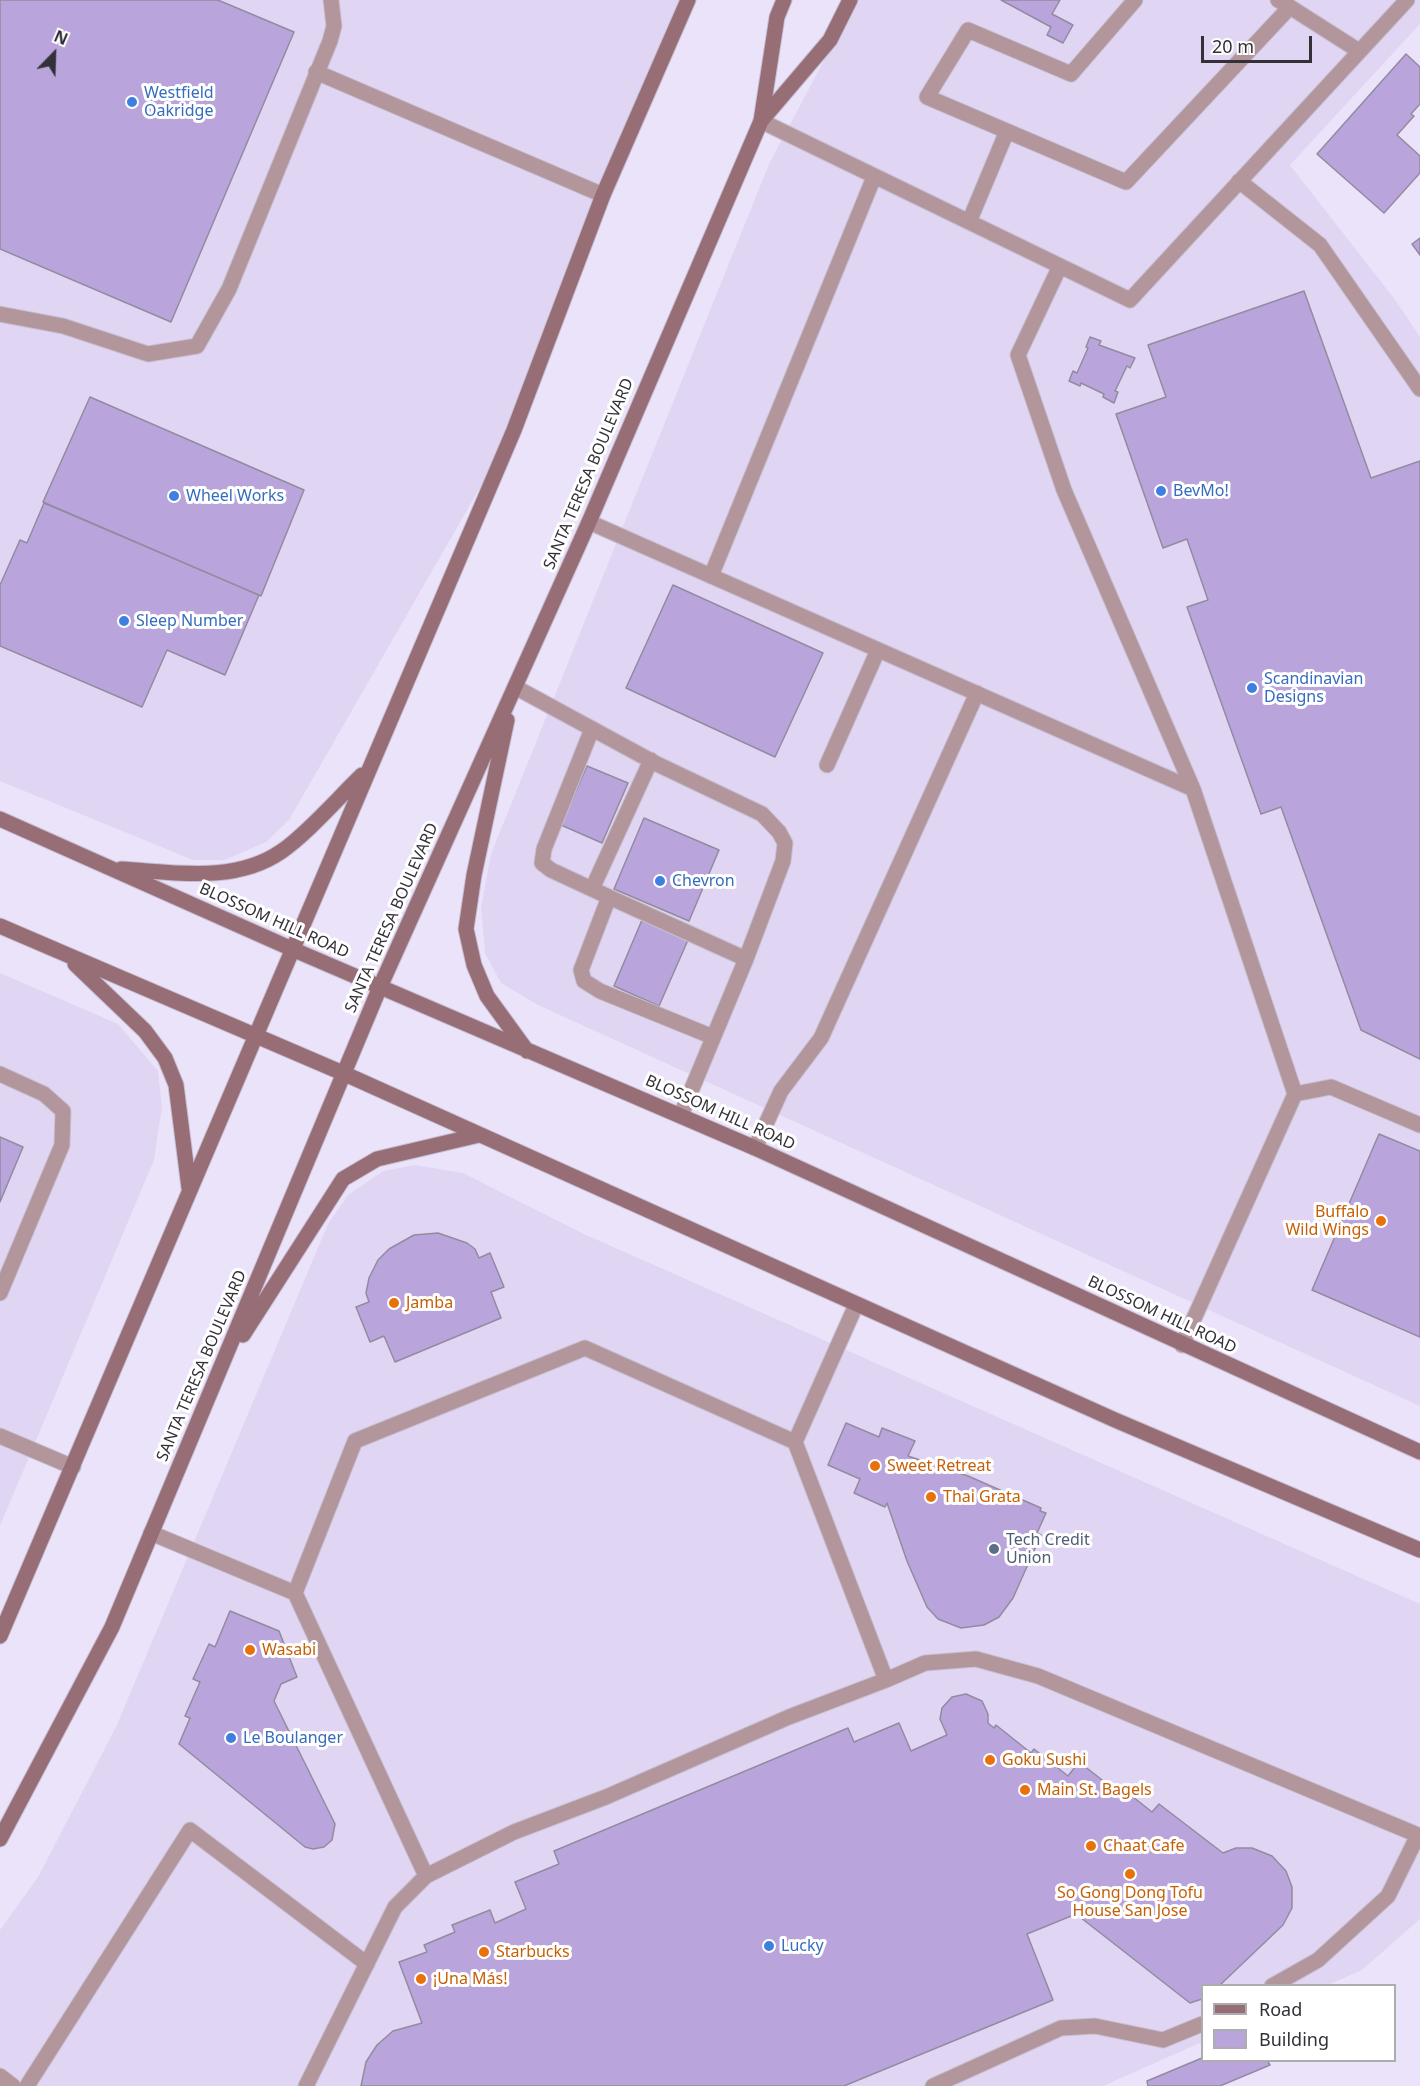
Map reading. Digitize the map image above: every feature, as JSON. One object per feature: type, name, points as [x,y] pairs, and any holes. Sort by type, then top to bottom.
[{"type":"main road","points":[[0,1636],[513,430],[603,195],[688,0]]},
{"type":"main road","name":"SANTA TERESA BOULEVARD","points":[[0,1839],[112,1627],[380,987],[589,522],[761,122],[777,16],[784,0]]},
{"type":"main road","points":[[761,122],[830,40],[850,0]]},
{"type":"main road","points":[[514,689],[474,875],[466,929],[474,965],[488,996],[527,1051]]},
{"type":"main road","points":[[112,868],[203,874],[234,872],[256,864],[282,851],[367,771]]},
{"type":"main road","name":"BLOSSOM HILL ROAD","points":[[0,819],[292,949],[681,1115],[1420,1452]]},
{"type":"main road","points":[[0,926],[68,958],[345,1074],[1115,1420],[1420,1550]]},
{"type":"main road","points":[[68,958],[145,1031],[165,1058],[176,1085],[189,1190]]},
{"type":"main road","points":[[220,1371],[344,1179],[377,1159],[478,1135]]},
{"type":"lane","points":[[0,314],[63,326],[148,354],[197,346],[229,289],[334,26],[331,0]]},
{"type":"lane","points":[[1135,0],[1071,74],[968,30],[927,97],[1126,182],[1284,4],[1359,51]]},
{"type":"lane","points":[[761,122],[1130,300],[1407,0]]},
{"type":"lane","points":[[316,72],[603,195]]},
{"type":"lane","points":[[969,222],[1006,131]]},
{"type":"lane","points":[[711,576],[874,177]]},
{"type":"lane","points":[[1239,181],[1320,245],[1420,389]]},
{"type":"lane","points":[[1060,266],[1018,355],[1064,490],[1193,789],[1295,1094],[1182,1345]]},
{"type":"lane","points":[[589,522],[1193,789]]},
{"type":"lane","points":[[827,765],[878,650]]},
{"type":"lane","points":[[514,689],[762,814],[779,832],[785,843],[783,861],[746,959],[681,1115]]},
{"type":"lane","points":[[755,1148],[781,1091],[821,1038],[977,693]]},
{"type":"lane","points":[[592,729],[544,849],[542,863],[551,870],[746,959]]},
{"type":"lane","points":[[592,889],[651,760]]},
{"type":"lane","points":[[609,897],[581,970],[584,981],[600,990],[713,1037]]},
{"type":"lane","points":[[0,1074],[44,1094],[63,1111],[62,1145],[0,1293]]},
{"type":"lane","points":[[1295,1094],[1331,1088],[1420,1125]]},
{"type":"lane","points":[[856,1305],[795,1442],[886,1680]]},
{"type":"lane","points":[[295,1593],[355,1441],[585,1348],[795,1442]]},
{"type":"lane","points":[[0,1436],[73,1467]]},
{"type":"lane","points":[[151,1533],[295,1593],[426,1876]]},
{"type":"lane","points":[[306,2086],[395,1907],[426,1876],[514,1832],[606,1797],[789,1717],[925,1663],[976,1659],[1038,1676],[1419,1835],[1388,1896],[1318,1960],[1276,1984]]},
{"type":"lane","points":[[27,2086],[190,1830],[367,1964]]},
{"type":"lane","points":[[933,2086],[1061,2028],[1095,2026],[1163,2040],[1201,2025]]},
{"type":"lane","points":[[0,2076],[13,2086]]},
{"type":"shaded area","points":[[0,0],[688,0],[513,430],[289,820],[266,842],[225,860],[193,860],[0,781]]},
{"type":"shaded area","points":[[856,0],[1420,0],[1420,24],[1290,165],[1396,301],[1420,337],[1420,1406],[538,1005],[501,983],[485,953],[481,908],[491,854],[769,164]]},
{"type":"shaded area","points":[[0,973],[118,1024],[158,1071],[162,1107],[154,1160],[0,1526]]},
{"type":"shaded area","points":[[415,1165],[463,1173],[584,1234],[1420,1604],[1420,1919],[1362,1970],[1330,1984],[1201,1984],[1201,2042],[1103,2086],[0,2086],[0,1930],[38,1877],[116,1727],[328,1224],[348,1195],[383,1171]]},
{"type":"building","name":"Westfield Oakridge","points":[[0,0],[218,0],[294,32],[171,322],[0,249]]},
{"type":"building","points":[[1001,0],[1060,0],[1052,14],[1073,25],[1063,43],[1047,35],[1051,27]]},
{"type":"building","points":[[1406,54],[1420,67],[1420,104],[1411,114],[1414,116],[1397,135],[1420,156],[1420,173],[1384,213],[1317,154]]},
{"type":"building","points":[[1420,238],[1420,255],[1412,244]]},
{"type":"building","points":[[1304,291],[1371,478],[1420,461],[1420,1059],[1361,1030],[1281,807],[1261,814],[1187,607],[1208,600],[1187,539],[1163,548],[1116,414],[1166,397],[1148,345]]},
{"type":"building","points":[[1090,337],[1101,341],[1099,345],[1135,358],[1130,368],[1127,366],[1115,391],[1118,392],[1114,403],[1103,397],[1104,394],[1081,383],[1080,386],[1069,381],[1073,371],[1077,373],[1088,348],[1086,347]]},
{"type":"building","name":"Wheel Works","points":[[90,397],[304,490],[261,596],[43,502]]},
{"type":"building","name":"Sleep Number","points":[[44,503],[259,595],[225,675],[167,650],[142,707],[0,646],[0,585],[20,540],[27,543]]},
{"type":"building","points":[[673,585],[823,653],[775,757],[626,688]]},
{"type":"building","points":[[587,766],[628,783],[602,843],[561,825]]},
{"type":"building","points":[[644,818],[719,850],[689,921],[614,889]]},
{"type":"building","points":[[642,920],[688,940],[659,1006],[614,986]]},
{"type":"building","name":"Buffalo Wild Wings","points":[[1379,1134],[1420,1151],[1420,1337],[1312,1290]]},
{"type":"building","points":[[0,1137],[23,1147],[0,1202]]},
{"type":"building","points":[[438,1233],[467,1243],[475,1249],[479,1258],[490,1253],[504,1287],[491,1292],[501,1318],[395,1362],[384,1336],[370,1342],[356,1307],[369,1302],[366,1293],[369,1278],[378,1260],[389,1249],[414,1235]]},
{"type":"building","points":[[846,1423],[879,1437],[882,1428],[915,1441],[908,1456],[968,1476],[1041,1508],[1040,1511],[1046,1513],[1037,1533],[1041,1535],[1013,1598],[999,1617],[984,1625],[961,1628],[938,1619],[927,1607],[907,1561],[887,1503],[885,1507],[854,1493],[860,1479],[828,1465]]},
{"type":"building","points":[[230,1611],[279,1631],[297,1677],[281,1684],[274,1701],[335,1824],[332,1840],[324,1847],[313,1849],[305,1847],[179,1744],[190,1718],[185,1716],[200,1682],[193,1679],[209,1644],[215,1647]]},
{"type":"building","points":[[966,1694],[982,1701],[988,1714],[988,1723],[994,1728],[996,1725],[1031,1753],[1034,1749],[1068,1776],[1079,1762],[1115,1790],[1118,1785],[1152,1812],[1159,1804],[1223,1853],[1236,1848],[1252,1848],[1272,1856],[1286,1871],[1292,1887],[1292,1908],[1283,1925],[1221,1984],[1201,1984],[1201,1999],[1190,2003],[1076,1914],[1027,1934],[1053,2000],[844,2086],[361,2086],[366,2062],[377,2045],[393,2031],[422,2023],[399,1962],[427,1952],[424,1945],[455,1932],[452,1925],[490,1910],[495,1923],[526,1909],[515,1882],[559,1864],[554,1851],[848,1728],[854,1742],[899,1723],[911,1751],[947,1735],[940,1719],[942,1708],[952,1697]]},
{"type":"building","points":[[1201,2058],[1201,2062],[1268,2062],[1270,2065],[1220,2086],[1148,2086],[1147,2081]]},
{"type":"place","name":"Westfield Oakridge","points":[[132,102]]},
{"type":"place","name":"BevMo!","points":[[1161,491]]},
{"type":"place","name":"Wheel Works","points":[[174,496]]},
{"type":"place","name":"Sleep Number","points":[[124,621]]},
{"type":"place","name":"Scandinavian Designs","points":[[1252,688]]},
{"type":"place","name":"Chevron","points":[[660,881]]},
{"type":"place","name":"Buffalo Wild Wings","points":[[1381,1221]]},
{"type":"place","name":"Jamba","points":[[394,1303]]},
{"type":"place","name":"Sweet Retreat","points":[[875,1466]]},
{"type":"place","name":"Thai Grata","points":[[931,1497]]},
{"type":"place","name":"Tech Credit Union","points":[[994,1549]]},
{"type":"place","name":"Wasabi","points":[[250,1650]]},
{"type":"place","name":"Le Boulanger","points":[[231,1738]]},
{"type":"place","name":"Goku Sushi","points":[[990,1760]]},
{"type":"place","name":"Main St. Bagels","points":[[1025,1790]]},
{"type":"place","name":"Chaat Cafe","points":[[1091,1846]]},
{"type":"place","name":"So Gong Dong Tofu House San Jose","points":[[1130,1874]]},
{"type":"place","name":"Lucky","points":[[769,1946]]},
{"type":"place","name":"Starbucks","points":[[484,1952]]},
{"type":"place","name":"¡Una Más!","points":[[421,1979]]}]
